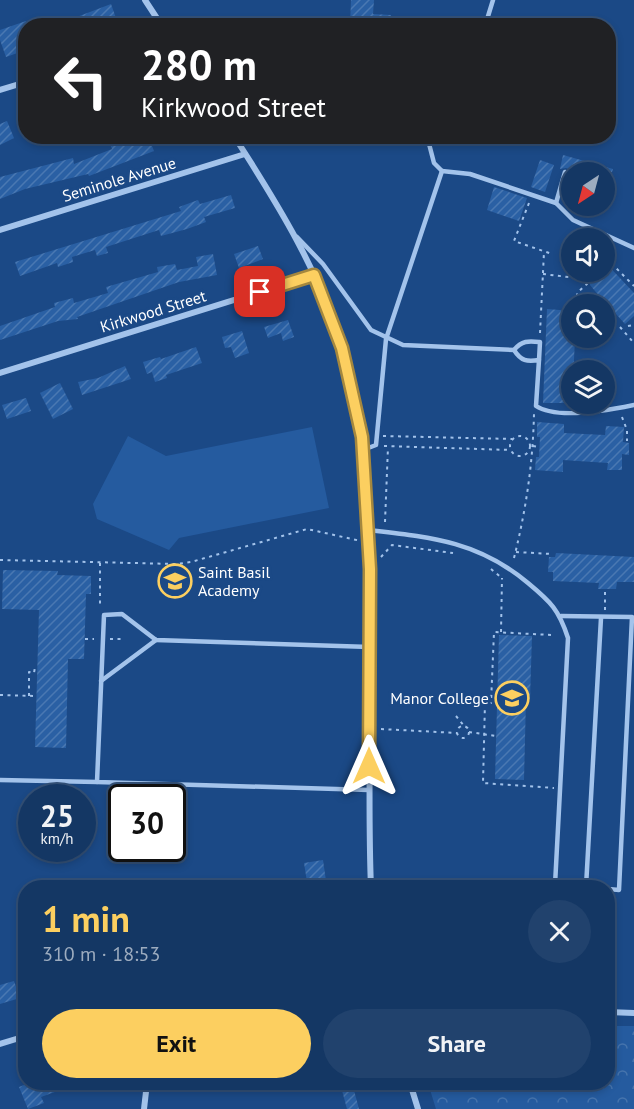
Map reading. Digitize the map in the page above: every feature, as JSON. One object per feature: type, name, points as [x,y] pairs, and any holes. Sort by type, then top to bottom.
[{"type":"street","points":[[145,0],[157,18]]},
{"type":"street","points":[[0,90],[18,84]]},
{"type":"street","points":[[239,144],[291,230],[314,275],[342,348],[363,450],[368,530],[371,880]]},
{"type":"street","name":"Seminole Avenue","points":[[0,230],[245,154]]},
{"type":"street","name":"Kirkwood Street","points":[[0,373],[314,275]]},
{"type":"street","points":[[615,1012],[634,1013]]},
{"type":"street","points":[[0,1044],[18,1038]]},
{"type":"street","points":[[144,1109],[146,1090]]},
{"type":"street","points":[[412,1090],[418,1109]]},
{"type":"lane","points":[[488,18],[494,0]]},
{"type":"lane","points":[[429,144],[434,163],[442,171],[470,174],[556,203],[573,220],[634,248]]},
{"type":"lane","points":[[363,450],[376,446],[386,339],[442,171]]},
{"type":"lane","points":[[556,203],[561,186]]},
{"type":"lane","points":[[291,230],[323,264],[371,330],[386,339],[404,345],[514,350]]},
{"type":"lane","points":[[514,350],[519,344],[528,340],[540,342],[536,406],[544,411],[594,412],[634,405]]},
{"type":"lane","points":[[514,350],[518,357],[527,362],[539,360]]},
{"type":"lane","points":[[368,530],[418,535],[463,544],[508,566],[540,593],[561,616],[568,638],[555,880]]},
{"type":"lane","points":[[97,782],[104,615],[122,614],[156,640],[370,647]]},
{"type":"lane","points":[[561,616],[633,617],[618,890],[615,890]]},
{"type":"lane","points":[[586,880],[603,617]]},
{"type":"lane","points":[[101,682],[156,640]]},
{"type":"lane","points":[[0,780],[369,790]]},
{"type":"path","points":[[532,195],[514,241],[552,254]]},
{"type":"path","points":[[540,342],[544,252]]},
{"type":"path","points":[[615,267],[634,286]]},
{"type":"path","points":[[543,274],[561,276]]},
{"type":"path","points":[[577,294],[587,284],[586,282]]},
{"type":"path","points":[[628,326],[634,325]]},
{"type":"path","points":[[620,327],[634,343]]},
{"type":"path","points":[[514,558],[521,518],[528,496],[536,406]]},
{"type":"path","points":[[618,408],[627,430],[627,441]]},
{"type":"path","points":[[377,436],[513,439],[518,435],[525,436],[532,445],[540,447]]},
{"type":"path","points":[[511,450],[513,439]]},
{"type":"path","points":[[376,446],[511,450],[517,456],[524,455],[532,445]]},
{"type":"path","points":[[385,522],[388,447]]},
{"type":"path","points":[[0,560],[100,563],[191,562],[307,529],[361,541]]},
{"type":"path","points":[[381,557],[393,545],[455,553]]},
{"type":"path","points":[[516,552],[552,554]]},
{"type":"path","points":[[100,563],[99,606],[104,615]]},
{"type":"path","points":[[483,563],[502,578]]},
{"type":"path","points":[[501,632],[502,572]]},
{"type":"path","points":[[603,617],[605,589]]},
{"type":"path","points":[[551,635],[494,632],[491,702],[485,702],[483,783],[560,788]]},
{"type":"path","points":[[85,639],[96,639]]},
{"type":"path","points":[[107,639],[122,639]]},
{"type":"path","points":[[29,696],[29,672],[34,673],[35,667]]},
{"type":"path","points":[[0,695],[36,696]]},
{"type":"path","points":[[456,716],[469,732],[496,736]]},
{"type":"path","points":[[457,733],[459,728],[465,727]]},
{"type":"path","points":[[381,729],[457,733],[464,738],[469,732]]},
{"type":"green space","points":[[312,427],[329,508],[179,538],[169,550],[97,519],[93,504],[128,436],[166,456]]},
{"type":"green space","points":[[615,1026],[634,1026],[634,1109],[436,1109],[430,1090],[615,1090]]},
{"type":"building","points":[[351,0],[374,0],[373,14],[391,15],[391,18],[350,18]]},
{"type":"building","points":[[111,4],[116,18],[74,18]]},
{"type":"building","points":[[18,24],[18,53],[6,57],[0,40],[0,30]]},
{"type":"building","points":[[7,121],[14,138],[0,145],[0,124]]},
{"type":"building","points":[[110,144],[151,144],[154,151],[89,176],[88,174],[25,189],[0,199],[0,177],[73,158],[74,164],[112,149]]},
{"type":"building","points":[[563,155],[588,162],[562,162]]},
{"type":"building","points":[[540,160],[554,165],[545,192],[531,187]]},
{"type":"building","points":[[494,187],[527,198],[519,221],[487,210]]},
{"type":"building","points":[[231,195],[235,208],[204,217],[206,222],[187,229],[161,236],[159,230],[106,247],[108,253],[97,256],[95,250],[72,257],[73,262],[58,267],[57,263],[20,276],[15,262],[181,211],[179,207],[198,200],[200,204]]},
{"type":"building","points":[[258,246],[263,259],[239,268],[234,254]]},
{"type":"building","points":[[213,254],[217,275],[179,282],[77,317],[78,319],[58,321],[0,340],[0,326],[55,307],[54,303],[73,298],[74,303],[108,293],[106,287],[158,272],[157,267],[175,264],[177,270],[198,266],[196,257]]},
{"type":"building","points":[[615,273],[634,293],[634,316],[625,324],[615,313],[615,294],[598,294],[590,282],[615,282]]},
{"type":"building","points":[[547,309],[561,310],[561,348],[575,348],[574,360],[561,360],[561,403],[543,403]]},
{"type":"building","points":[[288,320],[294,337],[283,341],[281,333],[268,338],[264,327]]},
{"type":"building","points":[[242,331],[249,353],[235,358],[231,347],[225,348],[222,337]]},
{"type":"building","points":[[196,347],[202,363],[166,375],[167,378],[155,382],[152,372],[147,374],[143,362],[160,357],[161,359]]},
{"type":"building","points":[[125,366],[131,379],[82,395],[78,382],[98,378]]},
{"type":"building","points":[[60,383],[73,409],[53,419],[40,393]]},
{"type":"building","points":[[26,398],[31,411],[7,419],[2,405]]},
{"type":"building","points":[[537,422],[564,424],[564,433],[605,435],[606,426],[624,427],[623,442],[629,443],[629,455],[622,454],[622,470],[607,470],[608,463],[563,460],[563,472],[535,470],[536,457],[539,457],[540,437],[537,437]]},
{"type":"building","points":[[556,553],[634,557],[634,582],[617,582],[616,589],[598,589],[599,583],[553,581],[553,572],[548,572],[549,557],[555,557]]},
{"type":"building","points":[[3,570],[58,571],[57,575],[91,576],[91,594],[86,594],[84,659],[68,659],[66,748],[35,747],[39,610],[2,609]]},
{"type":"building","points":[[499,635],[532,636],[530,699],[526,699],[524,780],[495,779]]},
{"type":"building","points":[[323,860],[326,880],[307,880],[304,863]]},
{"type":"building","points":[[14,981],[18,999],[0,1004],[0,985]]},
{"type":"building","points":[[20,1090],[60,1090],[41,1097],[44,1103],[28,1109]]},
{"type":"building","points":[[342,1090],[354,1090],[359,1109],[347,1109]]},
{"type":"place","name":"Saint Basil Academy","points":[[175,581]]},
{"type":"place","name":"Manor College","points":[[512,698]]},
{"type":"route","points":[[260,292],[314,275],[342,348],[362,437],[370,569],[369,766]]}]
